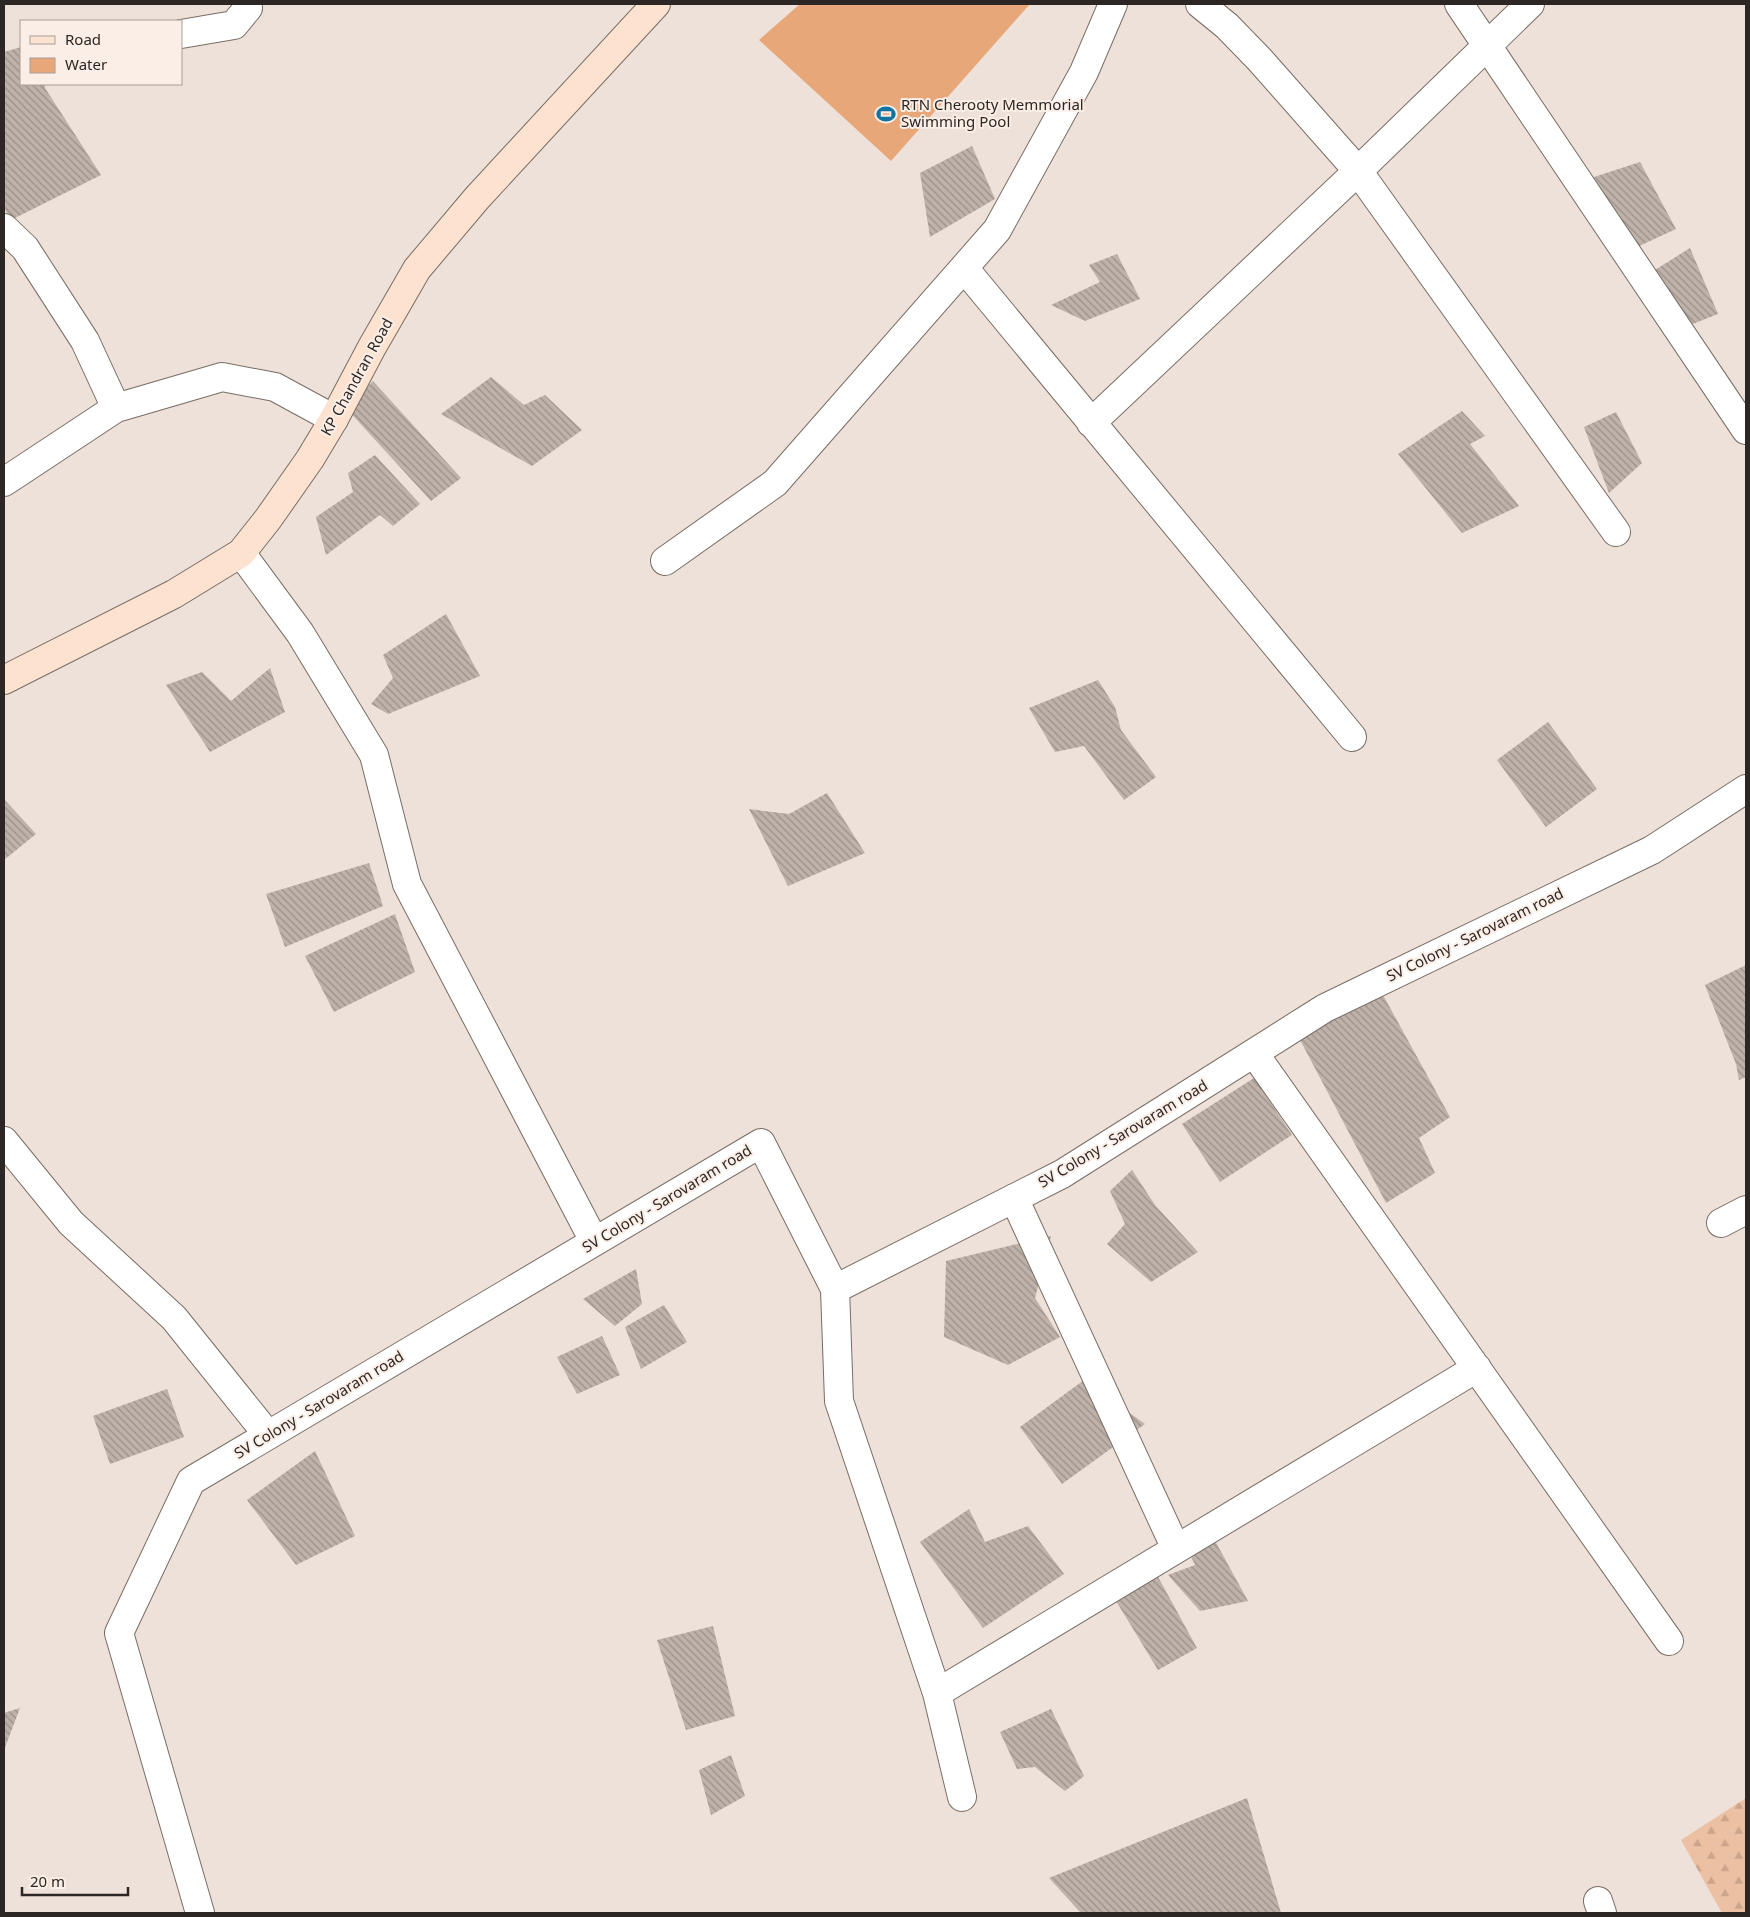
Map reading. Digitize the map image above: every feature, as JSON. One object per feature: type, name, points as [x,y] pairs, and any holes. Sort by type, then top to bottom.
[{"type":"main road","name":"KP Chandran Road","points":[[4,680],[174,594],[242,553],[274,512],[310,459],[417,269],[477,198],[656,4]]},
{"type":"street","points":[[182,34],[234,25],[248,8],[247,4]]},
{"type":"street","points":[[665,561],[775,483],[997,230],[1084,72],[1113,4]]},
{"type":"street","points":[[1200,4],[1227,26],[1260,60],[1358,171],[1616,532]]},
{"type":"street","points":[[1459,4],[1746,430]]},
{"type":"street","points":[[1091,423],[1358,171],[1530,4]]},
{"type":"street","points":[[4,228],[25,248],[84,341],[116,408]]},
{"type":"street","points":[[964,268],[1352,737]]},
{"type":"street","points":[[4,482],[116,408],[222,376],[275,387],[334,419]]},
{"type":"street","points":[[242,553],[300,633],[374,755],[407,884],[594,1241]]},
{"type":"street","name":"SV Colony - Sarovaram road","points":[[200,1913],[119,1632],[191,1481],[762,1143],[835,1289],[1062,1174],[1325,1008],[1652,850],[1746,789]]},
{"type":"street","points":[[1254,1053],[1670,1641]]},
{"type":"street","points":[[4,1141],[72,1223],[174,1318],[268,1435]]},
{"type":"street","points":[[1014,1198],[1176,1549]]},
{"type":"street","points":[[1721,1223],[1746,1210]]},
{"type":"street","points":[[835,1289],[839,1401],[937,1693],[962,1796]]},
{"type":"street","points":[[937,1693],[1477,1368]]},
{"type":"green space","points":[[1746,1798],[1746,1913],[1722,1913],[1681,1840]]},
{"type":"water","name":"RTN Cherooty Memmorial Swimming Pool","points":[[800,4],[1030,4],[891,161],[759,40]]},
{"type":"building","points":[[20,47],[20,85],[45,85],[45,88],[101,175],[11,220],[4,208],[4,52]]},
{"type":"building","points":[[972,146],[995,199],[930,237],[920,173]]},
{"type":"building","points":[[1640,162],[1676,229],[1635,248],[1594,177]]},
{"type":"building","points":[[1690,248],[1718,314],[1680,329],[1647,275]]},
{"type":"building","points":[[1117,254],[1140,299],[1085,321],[1051,305],[1100,282],[1089,265]]},
{"type":"building","points":[[491,377],[524,405],[545,395],[582,430],[532,466],[441,414]]},
{"type":"building","points":[[373,381],[461,478],[431,501],[346,408]]},
{"type":"building","points":[[1462,411],[1485,436],[1470,444],[1519,506],[1462,533],[1398,454]]},
{"type":"building","points":[[1616,412],[1642,463],[1609,493],[1584,427]]},
{"type":"building","points":[[375,455],[420,504],[393,526],[380,515],[326,555],[316,517],[353,492],[348,473]]},
{"type":"building","points":[[446,614],[480,676],[388,714],[371,704],[393,678],[383,655]]},
{"type":"building","points":[[270,668],[285,712],[210,752],[166,685],[202,672],[231,701]]},
{"type":"building","points":[[1098,680],[1115,707],[1121,730],[1156,777],[1124,800],[1084,746],[1055,752],[1029,708]]},
{"type":"building","points":[[1548,722],[1597,789],[1546,827],[1497,760]]},
{"type":"building","points":[[827,793],[865,853],[788,886],[749,809],[789,814]]},
{"type":"building","points":[[4,799],[36,834],[4,860]]},
{"type":"building","points":[[369,863],[383,906],[285,947],[266,894]]},
{"type":"building","points":[[395,914],[415,972],[334,1012],[305,956]]},
{"type":"building","points":[[1746,965],[1746,1077],[1739,1080],[1736,1064],[1705,985]]},
{"type":"building","points":[[1383,995],[1450,1117],[1419,1138],[1435,1173],[1386,1203],[1298,1036]]},
{"type":"building","points":[[1254,1078],[1292,1135],[1220,1182],[1182,1124]]},
{"type":"building","points":[[1132,1170],[1155,1205],[1198,1252],[1151,1282],[1107,1244],[1125,1224],[1110,1191]]},
{"type":"building","points":[[1051,1236],[1035,1298],[1060,1337],[1008,1365],[944,1337],[946,1261]]},
{"type":"building","points":[[636,1269],[642,1304],[615,1326],[583,1299]]},
{"type":"building","points":[[664,1305],[687,1342],[641,1369],[625,1327]]},
{"type":"building","points":[[602,1336],[620,1375],[577,1394],[557,1357]]},
{"type":"building","points":[[1084,1380],[1145,1424],[1062,1484],[1020,1427]]},
{"type":"building","points":[[167,1389],[184,1437],[110,1464],[93,1416]]},
{"type":"building","points":[[315,1451],[355,1536],[296,1565],[247,1500]]},
{"type":"building","points":[[969,1509],[985,1542],[1028,1526],[1064,1574],[983,1628],[920,1542]]},
{"type":"building","points":[[1214,1539],[1248,1601],[1200,1611],[1168,1575],[1195,1565],[1187,1548]]},
{"type":"building","points":[[1157,1575],[1197,1648],[1158,1670],[1113,1596]]},
{"type":"building","points":[[713,1626],[735,1716],[686,1730],[657,1640]]},
{"type":"building","points":[[20,1708],[4,1750],[4,1713]]},
{"type":"building","points":[[1051,1709],[1084,1776],[1065,1791],[1035,1767],[1017,1769],[1000,1732]]},
{"type":"building","points":[[731,1755],[745,1796],[711,1815],[699,1770]]},
{"type":"building","points":[[1247,1798],[1281,1913],[1081,1913],[1049,1878]]},
{"type":"place","name":"RTN Cherooty Memmorial Swimming Pool","points":[[886,114]]}]
